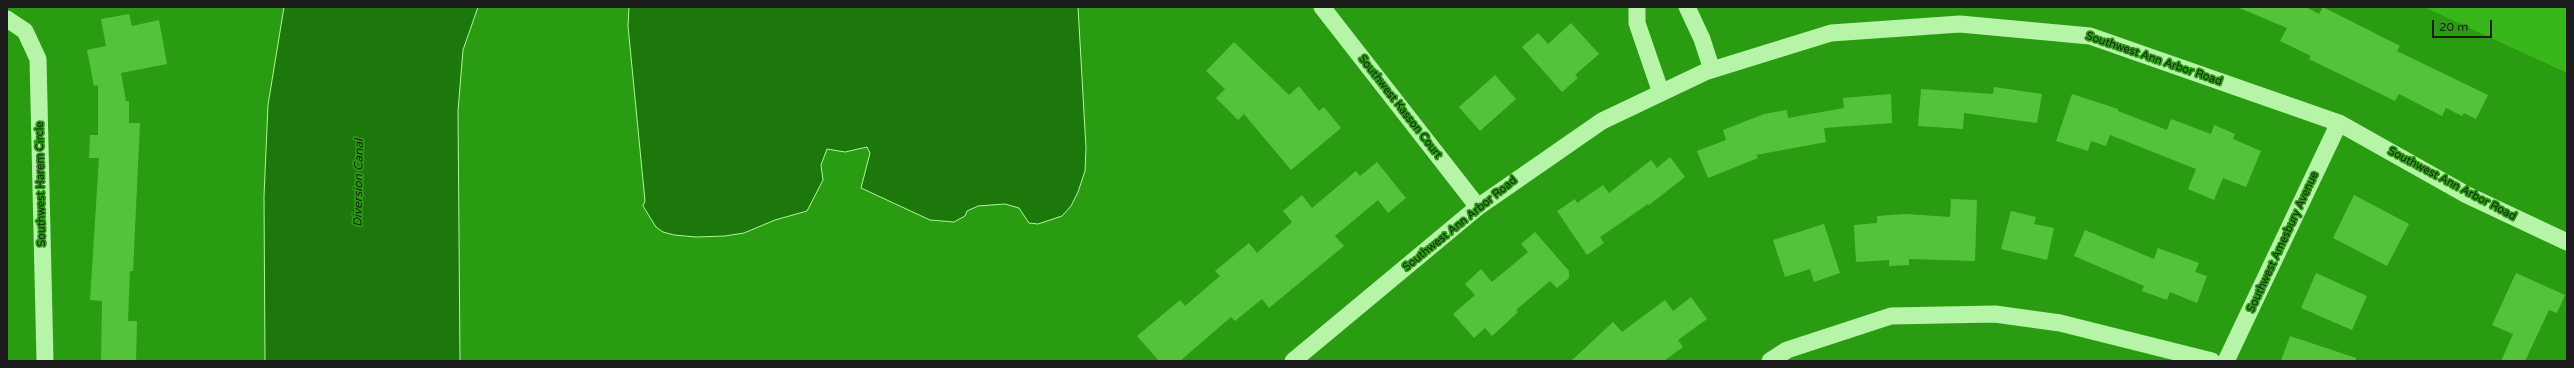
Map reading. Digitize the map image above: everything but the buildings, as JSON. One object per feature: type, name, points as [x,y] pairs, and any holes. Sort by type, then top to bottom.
[{"type":"street","name":"Southwest Kasson Court","points":[[1322,7],[1478,207]]},
{"type":"street","points":[[1637,7],[1637,23],[1661,93]]},
{"type":"street","points":[[1687,7],[1702,39],[1712,70]]},
{"type":"street","name":"Southwest Harem Circle","points":[[7,20],[25,31],[38,59],[45,361]]},
{"type":"street","name":"Southwest Ann Arbor Road","points":[[1293,361],[1478,207],[1602,121],[1712,70],[1832,33],[1960,24],[2090,36],[2339,123],[2467,195],[2567,242]]},
{"type":"street","name":"Southwest Amesbury Avenue","points":[[2226,361],[2339,123]]},
{"type":"street","points":[[1770,361],[1787,350],[1891,316],[1995,314],[2060,323],[2212,361]]},
{"type":"shaded area","points":[[2424,7],[2567,7],[2567,73]]},
{"type":"water","name":"Diversion Canal","points":[[284,7],[478,7],[463,50],[458,111],[460,361],[265,361],[264,196],[268,105]]},
{"type":"water","points":[[629,7],[1078,7],[1086,148],[1085,171],[1078,192],[1071,206],[1062,216],[1038,224],[1029,223],[1019,208],[1005,204],[978,206],[967,211],[965,216],[954,222],[930,220],[861,188],[870,153],[867,147],[845,152],[827,149],[821,165],[823,180],[807,211],[775,220],[744,233],[725,236],[696,237],[674,235],[663,232],[656,227],[643,206],[645,201],[628,26]]}]
